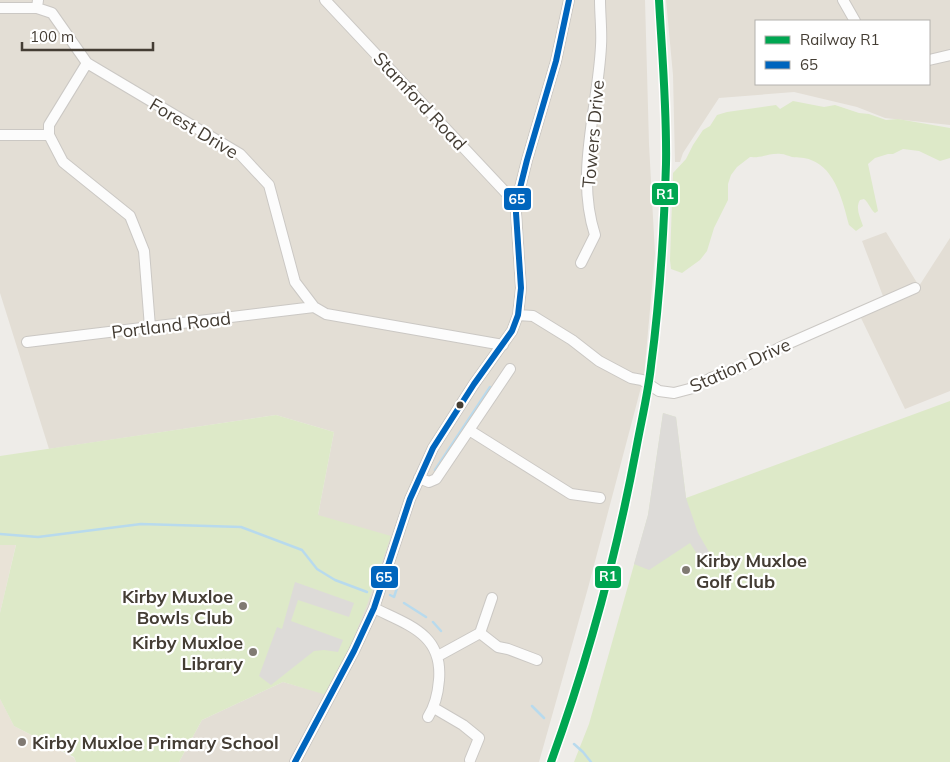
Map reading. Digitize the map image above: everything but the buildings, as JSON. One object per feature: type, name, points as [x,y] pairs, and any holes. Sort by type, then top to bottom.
[{"type":"street","name":"Stamford Road","points":[[325,0],[508,195],[517,200]]},
{"type":"street","points":[[295,762],[350,660],[374,608],[410,499],[433,448],[474,384],[512,331],[518,315],[521,288],[516,214],[517,200],[556,61],[569,0]]},
{"type":"street","name":"Towers Drive","points":[[581,263],[595,235],[586,190],[601,46],[600,0]]},
{"type":"street","points":[[844,0],[854,20]]},
{"type":"street","points":[[0,8],[37,4]]},
{"type":"street","name":"Forest Drive","points":[[37,4],[52,13],[87,63],[240,154],[269,185],[295,282],[314,308]]},
{"type":"street","points":[[930,60],[950,55]]},
{"type":"street","points":[[87,63],[50,125],[49,135],[62,162],[130,216],[144,251],[150,327]]},
{"type":"street","points":[[0,135],[49,135]]},
{"type":"street","name":"Station Drive","points":[[518,315],[533,316],[572,340],[599,361],[631,378],[642,380],[659,391],[674,393],[693,388],[711,378],[747,365],[783,346],[915,288]]},
{"type":"street","points":[[314,308],[326,314],[503,345]]},
{"type":"street","name":"Portland Road","points":[[27,342],[314,308]]},
{"type":"street","points":[[419,478],[429,482],[436,479],[510,369]]},
{"type":"street","points":[[469,430],[571,494],[600,498]]},
{"type":"street","points":[[438,656],[480,633],[492,598]]},
{"type":"street","points":[[374,608],[415,628],[430,641],[438,656],[439,680],[431,713],[463,725],[479,738],[470,760]]},
{"type":"street","points":[[480,633],[498,647],[537,660]]},
{"type":"shaded area","points":[[0,0],[645,0],[649,144],[655,254],[644,376],[588,588],[539,762],[179,762],[202,720],[283,682],[330,695],[318,515],[334,432],[276,415],[49,449],[0,293]]},
{"type":"shaded area","points":[[666,0],[950,0],[950,125],[885,118],[857,107],[794,92],[719,98],[683,153],[680,162],[675,162],[673,75]]},
{"type":"shaded area","points":[[886,232],[919,286],[950,238],[950,391],[905,409],[861,318],[886,304],[862,241]]},
{"type":"shaded area","name":"Kirby Muxloe Golf Club","points":[[663,413],[676,417],[686,498],[698,533],[713,559],[704,565],[690,543],[649,570],[634,564],[648,515]]},
{"type":"shaded area","points":[[16,544],[0,613],[0,545]]},
{"type":"shaded area","points":[[295,582],[354,603],[349,617],[298,600],[291,621],[343,640],[338,652],[314,651],[271,685],[259,676],[277,627],[282,629]]},
{"type":"shaded area","name":"Kirby Muxloe Primary School","points":[[0,699],[14,726],[74,758],[76,762],[0,762]]},
{"type":"green space","points":[[793,101],[824,107],[835,105],[886,120],[898,119],[950,128],[950,158],[940,161],[919,151],[903,149],[893,154],[875,158],[868,164],[878,211],[875,213],[864,199],[860,200],[858,209],[863,226],[856,231],[849,225],[837,188],[827,171],[820,164],[809,159],[782,154],[750,157],[737,167],[731,175],[728,184],[728,200],[714,228],[707,251],[700,260],[682,273],[671,269],[673,173],[686,159],[703,130],[710,126],[717,115],[776,105],[780,109]]},
{"type":"green space","name":"Kirby Muxloe Golf Club","points":[[950,401],[950,762],[574,762],[589,724],[648,515],[663,413],[676,417],[686,498]]},
{"type":"green space","points":[[276,415],[334,432],[318,515],[391,536],[367,605],[330,696],[283,682],[202,720],[179,762],[76,762],[74,757],[14,726],[0,699],[0,613],[16,545],[0,545],[0,456]]},
{"type":"waterway","points":[[435,470],[490,387]]},
{"type":"waterway","points":[[0,534],[38,537],[141,524],[241,527],[302,550],[317,569],[335,580],[367,592]]},
{"type":"waterway","points":[[390,595],[394,597],[397,588]]},
{"type":"waterway","points":[[404,603],[426,617]]},
{"type":"waterway","points":[[433,622],[441,631]]},
{"type":"waterway","points":[[532,706],[544,718]]},
{"type":"waterway","points":[[574,744],[591,762]]},
{"type":"rail line","name":"R1","points":[[551,762],[600,608],[628,490],[650,377],[661,265],[666,164],[665,102],[659,0]]},
{"type":"transit line","name":"65","points":[[295,762],[354,651],[374,608],[410,499],[433,448],[474,384],[512,331],[518,315],[521,288],[516,213],[517,200],[556,61],[569,0]]},
{"type":"place","name":"Kirby Muxloe Golf Club","points":[[686,570]]},
{"type":"place","name":"Kirby Muxloe Bowls Club","points":[[243,606]]},
{"type":"place","name":"Kirby Muxloe Library","points":[[253,652]]},
{"type":"place","name":"Kirby Muxloe Primary School","points":[[22,742]]}]
